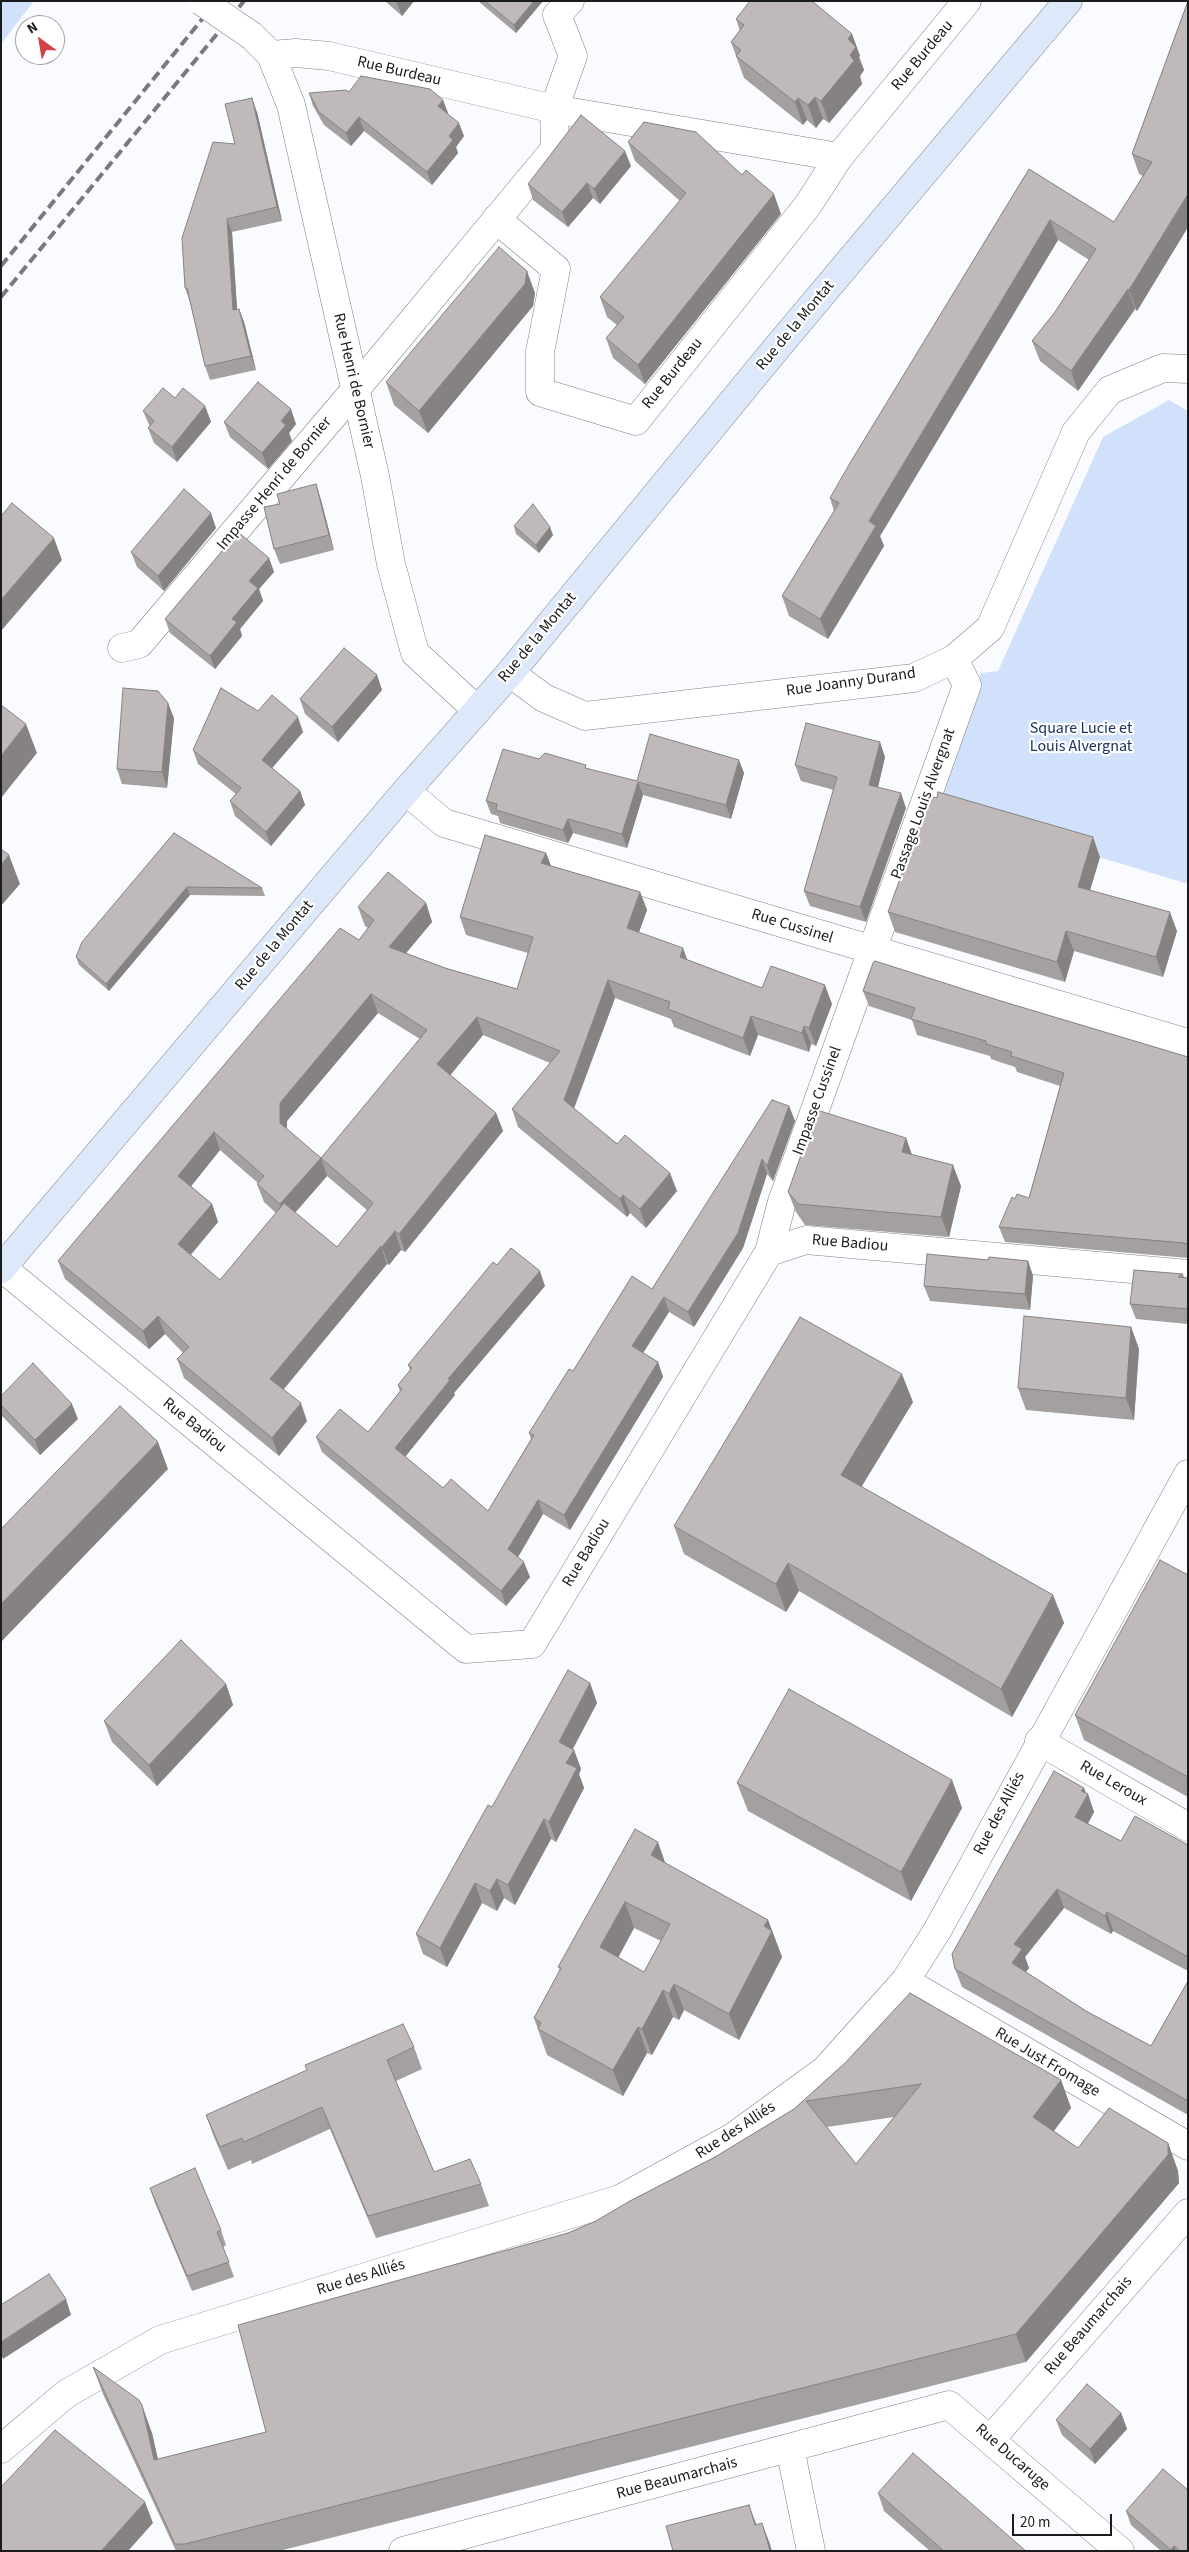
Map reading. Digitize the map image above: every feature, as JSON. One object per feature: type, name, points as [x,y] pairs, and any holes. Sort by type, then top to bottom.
[{"type":"main road","name":"Rue de la Montat","points":[[2,1268],[406,791],[510,673],[775,350],[1068,1]]},
{"type":"street","name":"Rue Henri de Bornier","points":[[201,1],[252,36],[271,55],[291,105],[376,476],[391,564],[415,653],[477,710]]},
{"type":"street","points":[[554,109],[573,56],[558,15],[570,1]]},
{"type":"street","name":"Rue Burdeau","points":[[496,219],[556,269],[540,352],[540,392],[636,421],[808,205],[839,157],[967,1]]},
{"type":"street","name":"Rue Burdeau","points":[[271,55],[296,52],[329,56],[554,109],[839,157]]},
{"type":"street","name":"Impasse Henri de Bornier","points":[[122,648],[139,644],[355,390],[555,149],[554,109]]},
{"type":"street","name":"Rue Joanny Durand","points":[[510,673],[544,698],[585,716],[914,678],[954,659],[990,628],[1076,432],[1110,390],[1163,368],[1188,369]]},
{"type":"street","name":"Passage Louis Alvergnat","points":[[872,951],[967,685],[954,659]]},
{"type":"street","name":"Rue Cussinel","points":[[406,791],[444,823],[1188,1043]]},
{"type":"street","name":"Impasse Cussinel","points":[[769,1252],[782,1202],[872,951]]},
{"type":"street","name":"Rue Badiou","points":[[2,1268],[466,1649],[532,1644],[769,1252],[806,1240],[1188,1274]]},
{"type":"street","name":"Rue des Alliés","points":[[1,2449],[66,2394],[160,2340],[620,2199],[733,2137],[825,2070],[905,1981],[937,1931],[1039,1741],[1188,1474]]},
{"type":"street","name":"Rue Leroux","points":[[1039,1741],[1188,1827]]},
{"type":"street","name":"Rue Just Fromage","points":[[905,1981],[1188,2146]]},
{"type":"street","name":"Rue Beaumarchais","points":[[991,2439],[1188,2213]]},
{"type":"street","name":"Rue Beaumarchais","points":[[403,2551],[949,2404]]},
{"type":"street","name":"Rue Ducaruge","points":[[949,2404],[1120,2551]]},
{"type":"street","points":[[790,2448],[811,2551]]},
{"type":"green space","points":[[1,1],[34,1],[23,15],[15,15],[15,26],[1,44]]},
{"type":"green space","name":"Square Lucie et Louis Alvergnat","points":[[1169,400],[1188,411],[1188,884],[933,807],[981,673],[998,671],[1103,437]]},
{"type":"building","points":[[485,1],[534,1],[514,25]]},
{"type":"building","points":[[750,1],[812,1],[852,34],[848,39],[856,47],[850,55],[854,61],[821,101],[815,97],[808,105],[798,98],[795,102],[736,56],[741,50],[731,42],[744,25],[736,19]]},
{"type":"building","points":[[1188,1],[1188,194],[1129,290],[1071,371],[1032,341],[1055,312],[1096,249],[1050,220],[869,521],[876,526],[820,619],[782,596],[839,503],[830,498],[850,463],[1029,169],[1114,222],[1152,162],[1132,154]]},
{"type":"building","points":[[361,76],[430,89],[443,100],[438,106],[459,123],[449,136],[453,140],[427,172],[359,117],[346,133],[319,112],[309,93],[346,90],[349,92]]},
{"type":"building","points":[[252,98],[277,207],[227,219],[233,310],[239,309],[251,356],[205,366],[187,288],[185,288],[182,238],[213,142],[235,144],[225,104]]},
{"type":"building","points":[[581,115],[625,151],[594,189],[587,183],[562,212],[528,184]]},
{"type":"building","points":[[644,122],[696,132],[742,175],[746,170],[774,194],[638,365],[606,338],[624,317],[600,297],[686,193],[628,142]]},
{"type":"building","points":[[499,247],[527,271],[525,284],[419,411],[386,382]]},
{"type":"building","points":[[258,382],[291,409],[281,421],[286,425],[262,453],[224,422]]},
{"type":"building","points":[[163,388],[175,398],[183,388],[205,406],[172,447],[148,428],[154,421],[143,411]]},
{"type":"building","points":[[316,484],[329,535],[274,549],[264,507],[280,504],[277,494]]},
{"type":"building","points":[[184,489],[211,513],[158,576],[131,552]]},
{"type":"building","points":[[12,503],[54,538],[1,600],[1,516]]},
{"type":"building","points":[[533,504],[550,527],[536,545],[514,526]]},
{"type":"building","points":[[238,532],[269,558],[249,581],[258,588],[232,619],[237,622],[210,656],[165,619]]},
{"type":"building","points":[[344,648],[377,675],[332,727],[300,699]]},
{"type":"building","points":[[123,688],[158,691],[168,703],[162,772],[117,769]]},
{"type":"building","points":[[221,688],[258,711],[272,695],[298,717],[262,760],[300,791],[266,832],[230,801],[241,788],[193,750]]},
{"type":"building","points":[[1,705],[26,724],[1,756]]},
{"type":"building","points":[[806,723],[880,742],[869,785],[901,793],[860,907],[804,891],[837,777],[795,765]]},
{"type":"building","points":[[650,734],[739,760],[726,805],[638,782],[622,834],[568,819],[563,830],[496,810],[497,804],[486,801],[503,749],[539,759],[545,753],[586,765],[585,768],[637,781]]},
{"type":"building","points":[[938,792],[1093,837],[1078,887],[1170,912],[1156,957],[1066,931],[1057,962],[888,912],[930,796],[937,798]]},
{"type":"building","points":[[174,833],[262,888],[187,887],[106,984],[76,957],[82,942]]},
{"type":"building","points":[[485,835],[546,853],[541,863],[640,892],[627,928],[683,948],[680,957],[762,988],[771,966],[825,985],[809,1028],[804,1026],[802,1033],[751,1016],[743,1038],[668,1009],[670,1002],[608,980],[564,1100],[617,1144],[625,1135],[670,1173],[640,1209],[623,1195],[620,1199],[512,1109],[560,1051],[477,1017],[437,1064],[496,1113],[399,1234],[395,1231],[381,1246],[270,1379],[301,1403],[272,1438],[177,1359],[189,1347],[158,1316],[143,1331],[58,1261],[340,928],[359,940],[374,920],[358,907],[388,872],[426,903],[389,947],[445,968],[517,989],[533,937],[460,917]],"holes":[[[371,994],[427,1030],[321,1158],[280,1123],[280,1103]],[[214,1132],[264,1176],[257,1184],[280,1204],[321,1158],[373,1203],[337,1247],[284,1203],[220,1280],[178,1244],[212,1204],[178,1176]]]},
{"type":"building","points":[[1,849],[9,855],[1,865]]},
{"type":"building","points":[[875,961],[1188,1057],[1188,1244],[999,1227],[1012,1197],[1015,1199],[1017,1194],[1029,1198],[1064,1073],[1011,1056],[1012,1052],[986,1044],[986,1041],[911,1019],[915,1008],[863,991]]},
{"type":"building","points":[[772,1100],[789,1106],[767,1166],[762,1159],[738,1233],[688,1312],[664,1297],[632,1346],[658,1362],[564,1515],[538,1500],[508,1549],[524,1562],[501,1591],[316,1437],[340,1409],[368,1432],[402,1389],[398,1385],[412,1368],[408,1365],[493,1262],[497,1265],[511,1248],[540,1271],[448,1379],[450,1380],[395,1448],[443,1488],[451,1479],[488,1511],[534,1435],[529,1433],[569,1369],[573,1371],[632,1276],[652,1289]]},
{"type":"building","points":[[817,1110],[906,1138],[902,1152],[953,1165],[941,1217],[798,1204],[788,1192]]},
{"type":"building","points":[[927,1254],[988,1260],[989,1257],[1028,1261],[1025,1294],[924,1286]]},
{"type":"building","points":[[1134,1270],[1183,1274],[1178,1277],[1188,1278],[1188,1309],[1130,1304]]},
{"type":"building","points":[[1024,1316],[1131,1327],[1126,1398],[1018,1388]]},
{"type":"building","points":[[800,1317],[902,1374],[841,1475],[1053,1595],[1001,1689],[788,1563],[776,1584],[674,1526]]},
{"type":"building","points":[[33,1363],[72,1404],[35,1440],[1,1405],[1,1396]]},
{"type":"building","points":[[120,1406],[158,1442],[1,1604],[1,1529]]},
{"type":"building","points":[[1160,1560],[1188,1575],[1188,1777],[1075,1715]]},
{"type":"building","points":[[181,1640],[226,1684],[149,1765],[104,1721]]},
{"type":"building","points":[[568,1670],[590,1683],[559,1742],[574,1750],[566,1763],[577,1768],[549,1822],[544,1819],[508,1885],[497,1879],[490,1891],[475,1883],[440,1948],[416,1934],[488,1805],[492,1807]]},
{"type":"building","points":[[789,1689],[952,1780],[901,1872],[737,1783]]},
{"type":"building","points":[[1054,1771],[1084,1788],[1081,1791],[1088,1794],[1075,1817],[1121,1841],[1135,1816],[1188,1845],[1188,1957],[1107,1912],[1105,1916],[1057,1889],[1014,1944],[1022,1949],[1012,1963],[1086,2011],[1151,2046],[1188,1981],[1188,2101],[955,1969],[952,1954]]},
{"type":"building","points":[[635,1829],[658,1842],[651,1855],[768,1920],[764,1926],[772,1931],[729,2014],[674,1984],[669,1994],[663,1990],[642,2029],[638,2027],[613,2070],[538,2029],[541,2023],[534,2018],[561,1968],[558,1967]],"holes":[[[625,1902],[670,1924],[644,1972],[600,1947]]]},
{"type":"building","points":[[910,1993],[1061,2080],[1033,2117],[1078,2148],[1109,2108],[1168,2143],[1168,2155],[1016,2334],[185,2544],[175,2544],[93,2367],[139,2400],[142,2405],[154,2460],[266,2432],[238,2325],[568,2233],[596,2221],[628,2202],[715,2157],[794,2109],[845,2063]],"holes":[[[921,2084],[856,2164],[806,2101]]]},
{"type":"building","points":[[403,2024],[414,2047],[387,2060],[434,2172],[470,2159],[481,2184],[368,2216],[322,2107],[244,2142],[242,2138],[220,2147],[206,2115],[307,2070],[305,2065]]},
{"type":"building","points":[[195,2168],[221,2230],[217,2232],[229,2262],[187,2276],[150,2188]]},
{"type":"building","points":[[49,2274],[66,2299],[1,2342],[1,2305]]},
{"type":"building","points":[[1087,2384],[1121,2413],[1090,2449],[1056,2420]]},
{"type":"building","points":[[55,2430],[145,2502],[101,2551],[1,2551],[1,2487]]},
{"type":"building","points":[[913,2453],[1026,2551],[944,2551],[878,2493]]},
{"type":"building","points":[[1163,2469],[1188,2490],[1188,2551],[1180,2551],[1174,2546],[1171,2550],[1126,2511]]},
{"type":"building","points":[[749,2505],[755,2525],[762,2523],[770,2551],[673,2551],[666,2526]]},
{"type":"railway","points":[[1,266],[217,1]]},
{"type":"railway","points":[[1,297],[244,1]]}]
